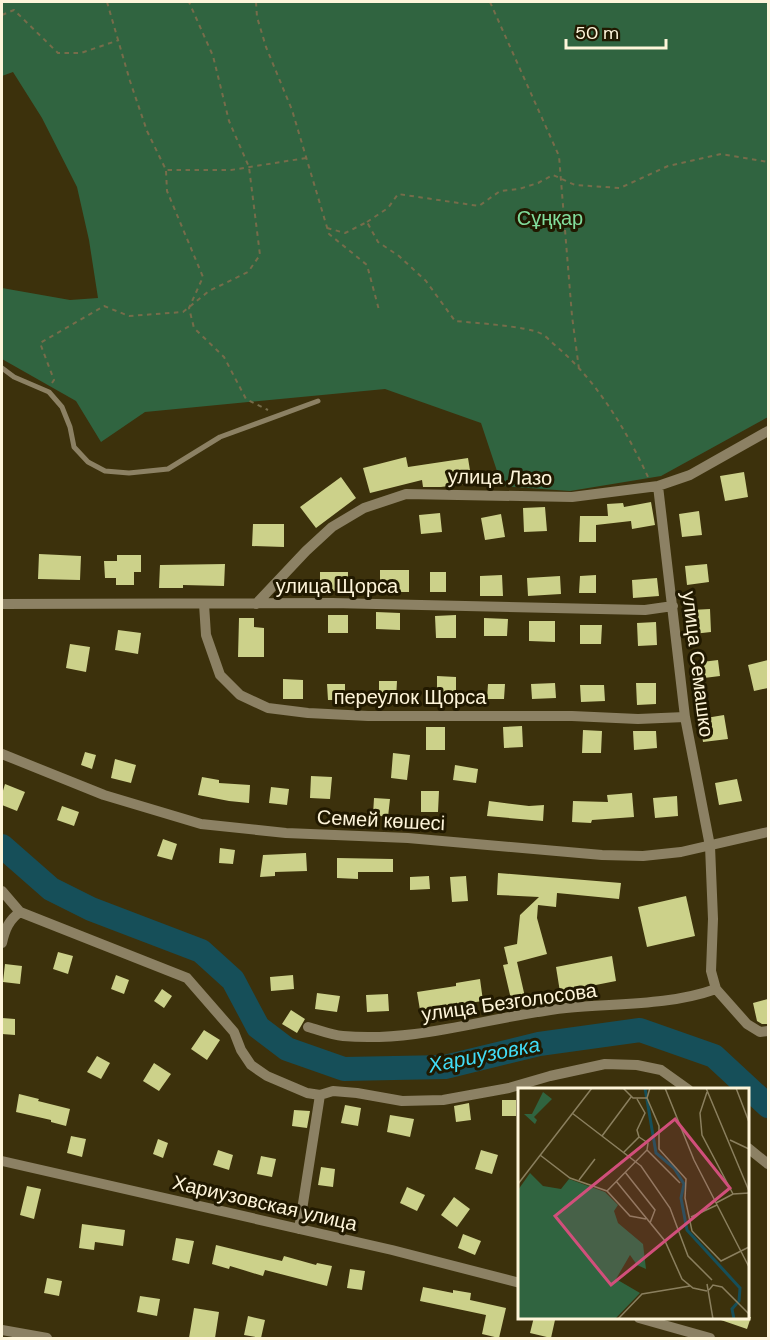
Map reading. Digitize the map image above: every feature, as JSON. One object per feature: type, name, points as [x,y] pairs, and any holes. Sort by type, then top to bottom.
[{"type":"street","name":"улица Лазо","points":[[256,604],[332,527],[364,508],[406,494],[572,496],[655,486],[690,475],[768,431]]},
{"type":"street","name":"улица Семашко","points":[[655,486],[673,606],[685,717],[710,846]]},
{"type":"street","name":"улица Щорса","points":[[2,604],[343,603],[645,610],[673,606]]},
{"type":"street","name":"переулок Щорса","points":[[204,604],[206,635],[220,675],[240,695],[268,708],[368,716],[572,716],[638,719],[685,717]]},
{"type":"street","name":"Семей көшесі","points":[[2,754],[104,795],[201,824],[286,833],[408,838],[602,855],[643,856],[681,852],[768,832]]},
{"type":"street","points":[[710,846],[713,920],[711,971],[716,989],[747,1024],[760,1032],[768,1031]]},
{"type":"street","points":[[2,891],[20,912],[187,978],[234,1032],[241,1050],[251,1065],[267,1076],[307,1094],[320,1095],[333,1091],[402,1101],[443,1100],[508,1088],[605,1064],[637,1065],[661,1070],[687,1088]]},
{"type":"street","points":[[2,943],[5,929],[12,918],[20,912]]},
{"type":"street","name":"улица Безголосова","points":[[308,1027],[340,1036],[401,1037],[565,1009],[692,997],[716,989]]},
{"type":"street","points":[[299,1229],[320,1095]]},
{"type":"street","points":[[749,1150],[768,1164]]},
{"type":"street","name":"Хариузовская улица","points":[[2,1161],[403,1253],[518,1283]]},
{"type":"street","points":[[646,1319],[710,1338]]},
{"type":"street","points":[[2,1330],[47,1338]]},
{"type":"lane","points":[[2,368],[14,377],[49,392],[62,407],[70,427],[74,447],[88,462],[105,471],[129,473],[168,469],[220,437],[318,401]]},
{"type":"path","points":[[107,2],[147,131],[166,170],[167,191],[204,277],[189,308],[194,328],[224,357],[246,399],[278,416]]},
{"type":"path","points":[[49,392],[54,380],[40,343],[104,306],[129,316],[183,312],[208,291],[248,272],[260,255],[249,167],[229,121],[213,56],[189,2]]},
{"type":"path","points":[[256,2],[257,17],[266,47],[292,110],[329,234],[367,266],[379,310]]},
{"type":"path","points":[[490,2],[560,156],[572,316],[579,369]]},
{"type":"path","points":[[2,15],[14,10],[58,53],[81,53],[119,40]]},
{"type":"path","points":[[327,228],[345,232],[367,222],[388,208],[398,194],[479,206],[500,191],[519,189],[553,175],[574,185],[620,188],[668,166],[721,154],[768,162]]},
{"type":"path","points":[[166,170],[231,170],[306,158]]},
{"type":"path","points":[[367,222],[378,242],[399,256],[426,281],[455,321],[518,328],[541,334],[565,354],[579,369],[633,446],[655,486]]},
{"type":"green space","name":"Сұңқар","points":[[2,2],[768,2],[768,417],[661,476],[570,491],[502,486],[481,423],[385,389],[145,412],[101,442],[76,401],[2,359],[2,288],[70,300],[98,298],[89,240],[77,187],[42,118],[13,72],[2,76]]},
{"type":"building","points":[[406,457],[408,467],[468,458],[472,483],[423,487],[422,480],[370,493],[363,468]]},
{"type":"building","points":[[744,472],[748,497],[725,501],[720,476]]},
{"type":"building","points":[[341,477],[356,498],[316,528],[300,507]]},
{"type":"building","points":[[651,502],[655,525],[632,529],[631,521],[596,525],[596,542],[579,542],[580,516],[608,516],[607,504],[623,503],[624,507]]},
{"type":"building","points":[[545,507],[547,531],[524,532],[523,508]]},
{"type":"building","points":[[699,511],[702,535],[682,537],[679,514]]},
{"type":"building","points":[[440,513],[442,532],[421,534],[419,515]]},
{"type":"building","points":[[501,514],[505,537],[485,540],[481,518]]},
{"type":"building","points":[[253,524],[284,524],[284,547],[252,546]]},
{"type":"building","points":[[39,554],[81,556],[80,580],[38,579]]},
{"type":"building","points":[[117,555],[141,555],[141,572],[134,572],[134,585],[116,585],[116,578],[105,578],[104,561],[117,561]]},
{"type":"building","points":[[225,564],[224,586],[183,585],[183,588],[159,588],[160,565]]},
{"type":"building","points":[[707,564],[709,582],[687,585],[685,566]]},
{"type":"building","points":[[380,570],[409,570],[409,592],[380,592]]},
{"type":"building","points":[[320,572],[348,572],[348,591],[320,591]]},
{"type":"building","points":[[430,572],[446,572],[446,592],[430,592]]},
{"type":"building","points":[[502,575],[503,596],[480,596],[480,576]]},
{"type":"building","points":[[596,575],[596,593],[579,593],[580,576]]},
{"type":"building","points":[[560,576],[561,594],[528,596],[527,578]]},
{"type":"building","points":[[657,578],[659,596],[633,598],[632,580]]},
{"type":"building","points":[[710,609],[711,632],[693,634],[691,610]]},
{"type":"building","points":[[376,612],[400,613],[400,630],[376,629]]},
{"type":"building","points":[[328,615],[348,615],[348,633],[328,633]]},
{"type":"building","points":[[456,615],[456,638],[436,638],[435,616]]},
{"type":"building","points":[[239,618],[254,618],[254,627],[264,628],[264,657],[238,657]]},
{"type":"building","points":[[484,618],[508,619],[507,636],[484,636]]},
{"type":"building","points":[[529,621],[555,621],[555,642],[529,641]]},
{"type":"building","points":[[656,622],[657,645],[638,646],[637,623]]},
{"type":"building","points":[[580,625],[602,625],[601,644],[580,644]]},
{"type":"building","points":[[118,630],[141,633],[138,654],[115,650]]},
{"type":"building","points":[[70,644],[90,647],[86,672],[66,668]]},
{"type":"building","points":[[718,660],[720,676],[696,679],[694,663]]},
{"type":"building","points":[[768,660],[768,688],[754,691],[748,665]]},
{"type":"building","points":[[437,676],[456,677],[456,701],[437,700]]},
{"type":"building","points":[[283,679],[303,680],[303,699],[283,699]]},
{"type":"building","points":[[379,681],[397,681],[396,700],[379,700]]},
{"type":"building","points":[[555,683],[556,698],[532,699],[531,684]]},
{"type":"building","points":[[636,683],[656,683],[656,704],[637,705]]},
{"type":"building","points":[[327,684],[345,684],[345,700],[328,700]]},
{"type":"building","points":[[488,684],[505,684],[504,699],[487,699]]},
{"type":"building","points":[[580,685],[604,685],[605,701],[581,702]]},
{"type":"building","points":[[724,715],[728,739],[703,742],[700,719]]},
{"type":"building","points":[[522,726],[523,747],[504,748],[503,727]]},
{"type":"building","points":[[426,727],[445,727],[445,750],[426,750]]},
{"type":"building","points":[[583,730],[602,731],[601,753],[582,753]]},
{"type":"building","points":[[633,731],[656,731],[657,748],[634,750]]},
{"type":"building","points":[[85,752],[96,755],[92,769],[81,765]]},
{"type":"building","points":[[393,753],[410,755],[407,780],[391,778]]},
{"type":"building","points":[[115,759],[136,765],[131,783],[111,778]]},
{"type":"building","points":[[455,765],[478,769],[476,783],[453,780]]},
{"type":"building","points":[[311,776],[332,777],[330,799],[310,798]]},
{"type":"building","points":[[202,777],[219,780],[219,783],[250,785],[249,803],[198,795]]},
{"type":"building","points":[[737,779],[742,801],[719,805],[715,783]]},
{"type":"building","points":[[5,784],[25,792],[17,811],[2,805]]},
{"type":"building","points":[[271,787],[289,789],[287,805],[269,803]]},
{"type":"building","points":[[421,791],[439,791],[438,812],[421,812]]},
{"type":"building","points":[[632,793],[634,817],[592,820],[591,823],[572,822],[573,801],[608,802],[607,795]]},
{"type":"building","points":[[677,796],[678,816],[655,818],[653,798]]},
{"type":"building","points":[[374,798],[390,799],[388,817],[373,815]]},
{"type":"building","points":[[489,801],[529,806],[544,805],[543,821],[487,816]]},
{"type":"building","points":[[62,806],[79,812],[74,826],[57,820]]},
{"type":"building","points":[[163,839],[177,844],[172,860],[157,856]]},
{"type":"building","points":[[220,848],[235,850],[233,864],[219,863]]},
{"type":"building","points":[[306,853],[307,871],[275,872],[275,876],[260,877],[263,855]]},
{"type":"building","points":[[337,858],[393,859],[393,872],[358,872],[358,879],[337,878]]},
{"type":"building","points":[[498,873],[621,883],[619,899],[557,893],[556,907],[538,905],[537,918],[547,954],[517,962],[525,997],[511,999],[503,965],[508,964],[504,947],[517,944],[520,915],[539,897],[497,895]]},
{"type":"building","points":[[429,876],[430,889],[410,890],[410,877]]},
{"type":"building","points":[[466,876],[468,901],[452,902],[450,877]]},
{"type":"building","points":[[686,896],[695,936],[647,947],[638,907]]},
{"type":"building","points":[[58,952],[73,956],[68,974],[53,969]]},
{"type":"building","points":[[612,956],[616,981],[560,992],[556,967]]},
{"type":"building","points":[[5,964],[22,966],[20,984],[3,982]]},
{"type":"building","points":[[116,975],[129,980],[124,994],[111,989]]},
{"type":"building","points":[[293,975],[294,989],[271,991],[270,977]]},
{"type":"building","points":[[480,979],[483,1001],[420,1010],[417,992],[456,986],[456,983]]},
{"type":"building","points":[[162,989],[172,996],[164,1008],[154,1001]]},
{"type":"building","points":[[317,993],[340,996],[337,1012],[315,1009]]},
{"type":"building","points":[[388,994],[389,1011],[367,1012],[366,995]]},
{"type":"building","points":[[768,999],[768,1024],[762,1024],[757,1021],[753,1003]]},
{"type":"building","points":[[291,1010],[305,1019],[297,1033],[282,1024]]},
{"type":"building","points":[[2,1018],[15,1019],[15,1035],[2,1034]]},
{"type":"building","points":[[204,1030],[220,1040],[207,1060],[191,1049]]},
{"type":"building","points":[[97,1056],[110,1063],[101,1079],[87,1072]]},
{"type":"building","points":[[154,1063],[171,1074],[159,1091],[143,1081]]},
{"type":"building","points":[[19,1094],[70,1109],[66,1126],[16,1112]]},
{"type":"building","points":[[502,1100],[516,1100],[516,1116],[502,1116]]},
{"type":"building","points":[[469,1103],[471,1120],[456,1122],[454,1106]]},
{"type":"building","points":[[345,1105],[361,1108],[358,1126],[341,1123]]},
{"type":"building","points":[[294,1110],[310,1111],[307,1128],[292,1126]]},
{"type":"building","points":[[390,1115],[414,1119],[410,1137],[387,1132]]},
{"type":"building","points":[[71,1136],[86,1139],[82,1157],[67,1153]]},
{"type":"building","points":[[158,1139],[168,1143],[163,1158],[153,1154]]},
{"type":"building","points":[[218,1150],[233,1155],[229,1170],[213,1165]]},
{"type":"building","points":[[481,1150],[498,1155],[492,1174],[475,1169]]},
{"type":"building","points":[[261,1156],[276,1159],[272,1177],[257,1174]]},
{"type":"building","points":[[321,1167],[335,1169],[333,1187],[318,1185]]},
{"type":"building","points":[[27,1186],[41,1189],[34,1219],[20,1215]]},
{"type":"building","points":[[407,1187],[425,1195],[417,1211],[400,1203]]},
{"type":"building","points":[[454,1197],[470,1209],[457,1227],[441,1215]]},
{"type":"building","points":[[82,1224],[125,1230],[123,1246],[95,1242],[94,1250],[79,1248]]},
{"type":"building","points":[[463,1234],[481,1241],[475,1255],[458,1248]]},
{"type":"building","points":[[176,1238],[194,1241],[189,1264],[172,1260]]},
{"type":"building","points":[[216,1245],[282,1261],[284,1256],[316,1265],[317,1263],[332,1266],[327,1286],[265,1270],[263,1276],[230,1266],[229,1269],[212,1264]]},
{"type":"building","points":[[350,1269],[365,1271],[362,1290],[347,1288]]},
{"type":"building","points":[[47,1278],[62,1281],[59,1296],[44,1293]]},
{"type":"building","points":[[423,1287],[453,1293],[453,1290],[471,1293],[470,1300],[506,1308],[499,1338],[482,1334],[486,1315],[420,1301]]},
{"type":"building","points":[[140,1296],[160,1299],[157,1316],[137,1312]]},
{"type":"building","points":[[194,1308],[219,1312],[215,1338],[189,1338]]},
{"type":"building","points":[[248,1316],[265,1320],[261,1338],[244,1335]]},
{"type":"building","points":[[751,1317],[747,1329],[718,1319],[749,1319]]},
{"type":"building","points":[[534,1319],[555,1320],[551,1338],[530,1333]]},
{"type":"waterway","name":"Хариузовка","points":[[2,846],[51,889],[91,909],[201,951],[233,980],[258,1027],[287,1049],[344,1069],[445,1067],[539,1044],[640,1030],[714,1056],[749,1088]]},
{"type":"waterway","name":"Хариузовка","points":[[749,1088],[768,1106]]}]
